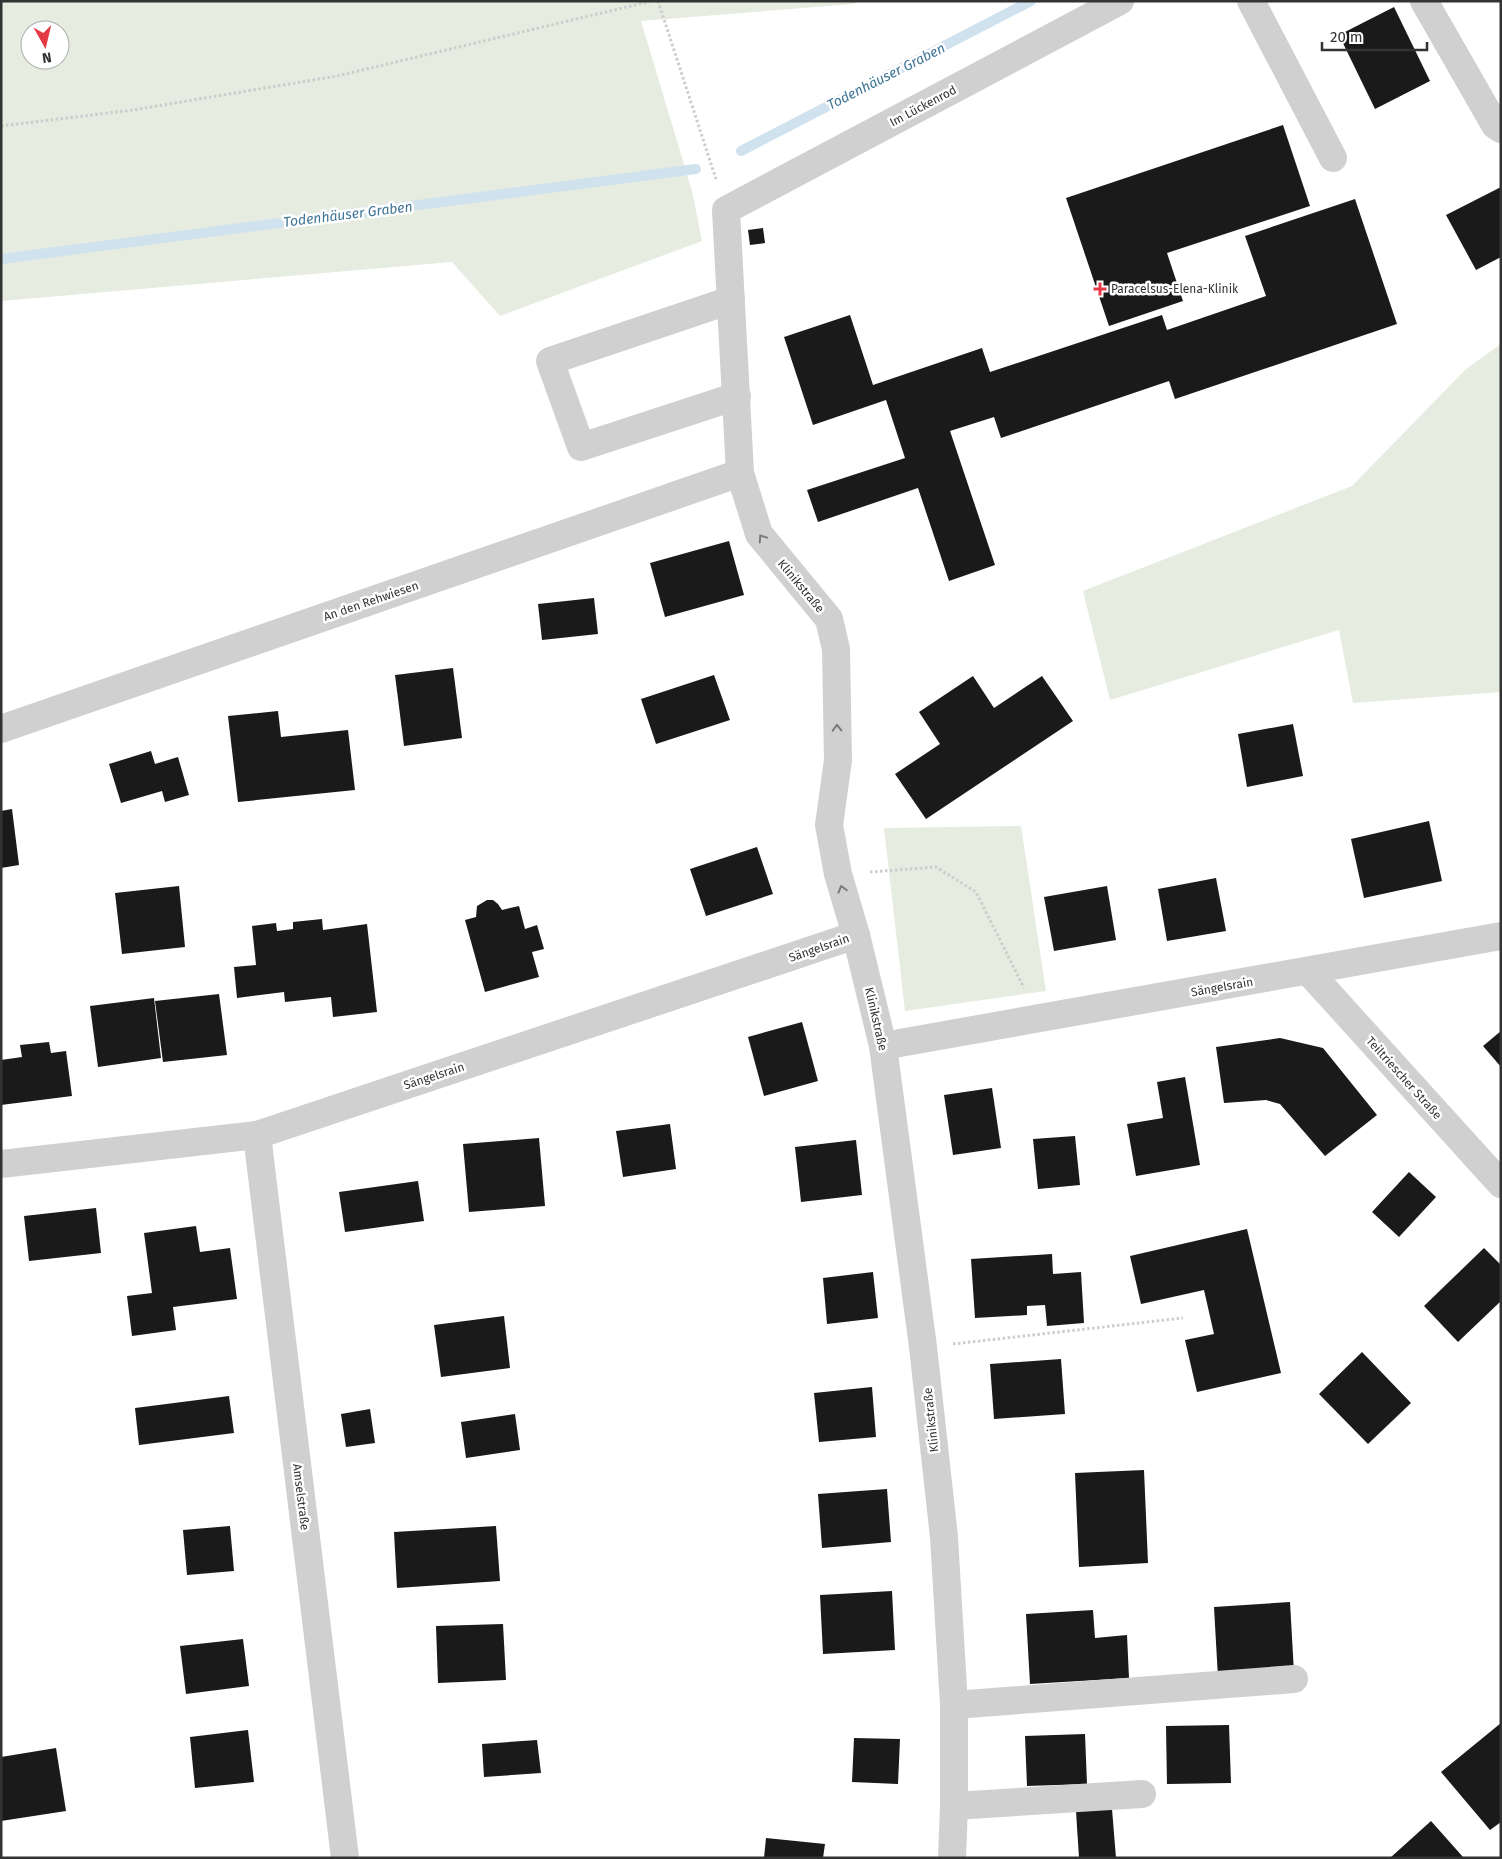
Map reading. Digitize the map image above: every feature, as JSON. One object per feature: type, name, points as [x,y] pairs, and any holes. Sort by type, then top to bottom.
[{"type":"street","name":"Im Lückenrod","points":[[726,210],[1120,1]]},
{"type":"street","points":[[1251,1],[1333,158]]},
{"type":"street","points":[[1424,1],[1495,125],[1501,129]]},
{"type":"street","name":"Klinikstraße","points":[[726,210],[740,473],[759,534],[829,619],[836,649],[838,760],[830,825],[838,874],[856,936],[883,1046],[923,1347],[944,1537],[954,1705],[952,1858]]},
{"type":"street","points":[[731,300],[550,361],[581,447],[737,396]]},
{"type":"street","name":"An den Rehwiesen","points":[[1,729],[740,473]]},
{"type":"street","name":"Sängelsrain","points":[[1,1164],[257,1135],[856,936]]},
{"type":"street","name":"Sängelsrain","points":[[883,1046],[1501,936]]},
{"type":"street","name":"Teiltriescher Straße","points":[[1308,971],[1501,1184]]},
{"type":"street","name":"Amselstraße","points":[[257,1135],[346,1858]]},
{"type":"street","points":[[954,1705],[1294,1679]]},
{"type":"street","points":[[954,1806],[1142,1794]]},
{"type":"path","points":[[1,126],[133,110],[337,76],[652,1]]},
{"type":"path","points":[[658,1],[726,210]]},
{"type":"path","points":[[838,874],[936,867],[976,892],[1027,993],[1032,1020]]},
{"type":"path","points":[[923,1347],[1183,1318]]},
{"type":"shaded area","points":[[1,1],[858,1],[853,4],[641,21],[692,191],[702,241],[500,316],[452,262],[1,301]]},
{"type":"shaded area","points":[[1501,344],[1501,692],[1353,703],[1339,630],[1110,700],[1083,591],[1352,486],[1466,369]]},
{"type":"shaded area","points":[[1021,826],[1046,991],[905,1011],[884,828]]},
{"type":"building","points":[[1394,7],[1430,81],[1375,109],[1339,35]]},
{"type":"building","points":[[1283,125],[1310,206],[1167,253],[1183,301],[1109,326],[1066,198]]},
{"type":"building","points":[[1501,187],[1501,257],[1476,270],[1446,215]]},
{"type":"building","points":[[1355,199],[1397,324],[1175,399],[1169,381],[1001,438],[994,417],[950,431],[995,565],[949,581],[918,488],[818,522],[807,490],[905,458],[886,400],[813,425],[784,337],[850,315],[873,385],[982,348],[990,372],[1162,315],[1167,330],[1266,296],[1245,236]]},
{"type":"building","points":[[763,228],[765,243],[750,245],[748,230]]},
{"type":"building","points":[[729,541],[744,595],[665,617],[650,563]]},
{"type":"building","points":[[594,598],[598,634],[542,640],[538,604]]},
{"type":"building","points":[[453,668],[462,738],[404,746],[395,675]]},
{"type":"building","points":[[714,675],[730,720],[656,744],[641,699]]},
{"type":"building","points":[[973,676],[994,708],[1042,676],[1073,721],[926,819],[895,774],[940,744],[919,712]]},
{"type":"building","points":[[278,711],[281,737],[348,730],[355,790],[238,802],[228,716]]},
{"type":"building","points":[[1293,724],[1303,776],[1247,787],[1238,734]]},
{"type":"building","points":[[151,751],[155,764],[178,757],[189,795],[165,802],[162,791],[121,803],[109,764]]},
{"type":"building","points":[[12,809],[19,865],[1,868],[1,811]]},
{"type":"building","points":[[1429,821],[1442,881],[1364,898],[1351,839]]},
{"type":"building","points":[[757,847],[773,894],[706,916],[690,869]]},
{"type":"building","points":[[1216,878],[1226,931],[1167,941],[1158,889]]},
{"type":"building","points":[[179,886],[185,947],[122,954],[115,893]]},
{"type":"building","points":[[1107,886],[1116,940],[1054,951],[1044,897]]},
{"type":"building","points":[[487,900],[493,900],[502,910],[519,906],[525,929],[537,925],[544,949],[532,952],[539,977],[485,992],[465,920],[476,917],[477,906]]},
{"type":"building","points":[[322,919],[323,930],[367,924],[377,1012],[333,1017],[331,997],[285,1002],[284,992],[237,998],[234,967],[256,965],[252,926],[276,923],[277,931],[293,929],[293,922]]},
{"type":"building","points":[[219,994],[227,1055],[163,1062],[155,1001]]},
{"type":"building","points":[[154,998],[161,1058],[98,1067],[90,1006]]},
{"type":"building","points":[[802,1022],[818,1081],[764,1096],[748,1037]]},
{"type":"building","points":[[1501,1031],[1501,1067],[1483,1046]]},
{"type":"building","points":[[1280,1038],[1323,1048],[1377,1115],[1325,1156],[1280,1104],[1266,1100],[1224,1103],[1216,1047]]},
{"type":"building","points":[[49,1042],[51,1053],[66,1051],[72,1096],[1,1105],[1,1060],[22,1057],[20,1045]]},
{"type":"building","points":[[1185,1077],[1200,1165],[1136,1176],[1127,1124],[1163,1118],[1157,1082]]},
{"type":"building","points":[[992,1088],[1001,1148],[953,1155],[944,1095]]},
{"type":"building","points":[[670,1124],[676,1169],[623,1177],[616,1131]]},
{"type":"building","points":[[1075,1136],[1080,1185],[1038,1189],[1033,1139]]},
{"type":"building","points":[[539,1138],[545,1206],[469,1212],[463,1144]]},
{"type":"building","points":[[856,1140],[862,1195],[801,1202],[795,1147]]},
{"type":"building","points":[[1409,1172],[1436,1197],[1399,1237],[1372,1212]]},
{"type":"building","points":[[418,1181],[424,1221],[345,1232],[339,1192]]},
{"type":"building","points":[[96,1208],[101,1253],[29,1261],[24,1216]]},
{"type":"building","points":[[196,1226],[200,1252],[230,1248],[237,1299],[173,1307],[176,1330],[132,1336],[127,1296],[152,1293],[144,1233]]},
{"type":"building","points":[[1247,1229],[1281,1373],[1197,1392],[1185,1340],[1214,1334],[1204,1290],[1141,1304],[1130,1256]]},
{"type":"building","points":[[1484,1248],[1501,1265],[1501,1301],[1458,1342],[1424,1306]]},
{"type":"building","points":[[1052,1254],[1053,1274],[1081,1272],[1084,1323],[1047,1326],[1045,1305],[1027,1306],[1027,1315],[975,1318],[971,1259]]},
{"type":"building","points":[[873,1272],[878,1318],[827,1324],[823,1278]]},
{"type":"building","points":[[504,1316],[510,1368],[441,1377],[434,1325]]},
{"type":"building","points":[[1362,1352],[1411,1403],[1368,1444],[1319,1394]]},
{"type":"building","points":[[1061,1359],[1065,1414],[994,1419],[990,1364]]},
{"type":"building","points":[[872,1387],[876,1437],[819,1442],[814,1393]]},
{"type":"building","points":[[229,1396],[234,1433],[139,1445],[135,1408]]},
{"type":"building","points":[[370,1409],[375,1443],[346,1447],[341,1414]]},
{"type":"building","points":[[515,1414],[520,1450],[466,1458],[461,1422]]},
{"type":"building","points":[[1144,1470],[1148,1563],[1079,1567],[1075,1473]]},
{"type":"building","points":[[887,1489],[891,1542],[822,1548],[818,1494]]},
{"type":"building","points":[[230,1526],[234,1571],[187,1575],[183,1530]]},
{"type":"building","points":[[496,1526],[500,1581],[397,1588],[394,1532]]},
{"type":"building","points":[[892,1591],[895,1650],[823,1654],[820,1595]]},
{"type":"building","points":[[1290,1602],[1294,1673],[1218,1678],[1214,1607]]},
{"type":"building","points":[[1093,1610],[1095,1638],[1127,1635],[1129,1678],[1030,1684],[1026,1614]]},
{"type":"building","points":[[503,1624],[506,1680],[438,1683],[436,1626]]},
{"type":"building","points":[[243,1639],[249,1686],[186,1694],[180,1646]]},
{"type":"building","points":[[1501,1723],[1501,1822],[1490,1830],[1441,1772]]},
{"type":"building","points":[[1229,1725],[1231,1783],[1167,1784],[1166,1726]]},
{"type":"building","points":[[248,1730],[254,1782],[195,1788],[190,1737]]},
{"type":"building","points":[[1085,1734],[1087,1784],[1027,1786],[1025,1736]]},
{"type":"building","points":[[854,1738],[900,1739],[898,1784],[852,1782]]},
{"type":"building","points":[[537,1740],[541,1773],[484,1777],[482,1744]]},
{"type":"building","points":[[56,1748],[66,1811],[1,1821],[1,1757]]},
{"type":"building","points":[[1112,1809],[1116,1858],[1079,1858],[1076,1811]]},
{"type":"building","points":[[1431,1821],[1463,1857],[1390,1858]]},
{"type":"building","points":[[766,1838],[825,1844],[823,1858],[764,1858]]},
{"type":"waterway","name":"Todenhäuser Graben","points":[[741,151],[1031,1]]},
{"type":"waterway","name":"Todenhäuser Graben","points":[[1,259],[696,169]]},
{"type":"place","name":"Paracelsus-Elena-Klinik","points":[[1100,289]]}]
